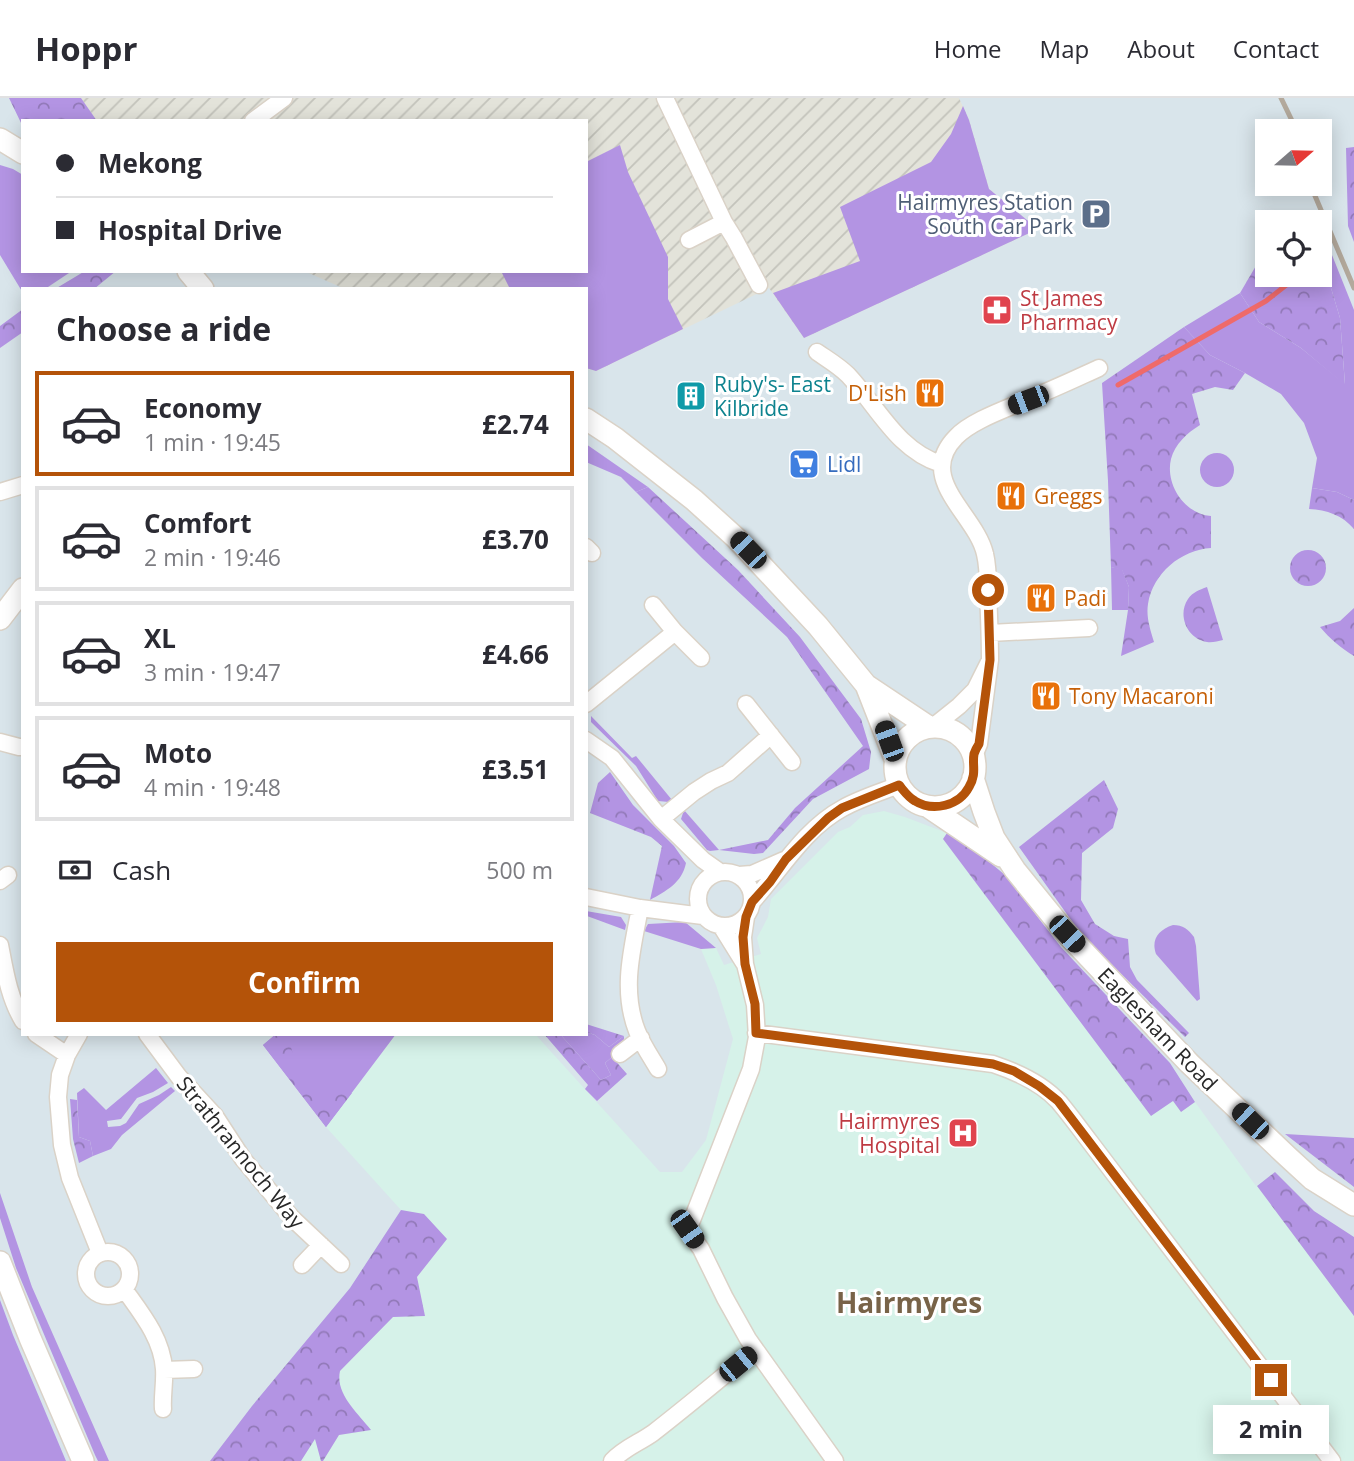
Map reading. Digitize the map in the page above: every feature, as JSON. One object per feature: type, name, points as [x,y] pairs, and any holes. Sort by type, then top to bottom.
[{"type":"main road","points":[[0,139],[21,152]]},
{"type":"main road","points":[[588,420],[660,472],[736,538],[818,626],[866,685],[895,759],[899,785],[906,795],[927,806],[951,803],[969,789],[975,767],[974,756],[960,735],[948,729],[931,727],[920,729],[909,736],[900,746],[895,759]]},
{"type":"main road","points":[[0,620],[21,592]]},
{"type":"main road","points":[[866,685],[931,727]]},
{"type":"main road","name":"Eaglesham Road","points":[[973,778],[994,838],[1067,934],[1189,1063],[1312,1179],[1354,1205]]},
{"type":"main road","name":"Eaglesham Road","points":[[927,806],[1011,863]]},
{"type":"main road","points":[[0,1262],[83,1461]]},
{"type":"street","points":[[256,119],[284,98]]},
{"type":"street","points":[[665,98],[724,222],[759,285]]},
{"type":"street","points":[[689,240],[724,222]]},
{"type":"street","points":[[817,352],[846,373],[900,440],[917,454],[941,464]]},
{"type":"street","points":[[974,756],[979,744],[990,660],[985,554],[980,540],[948,489],[941,464],[944,452],[957,436],[971,426],[1005,408],[1099,368]]},
{"type":"street","points":[[0,492],[21,486]]},
{"type":"street","points":[[653,605],[701,658]]},
{"type":"street","points":[[990,633],[1089,628]]},
{"type":"street","points":[[588,702],[675,632]]},
{"type":"street","points":[[931,727],[975,690],[990,660]]},
{"type":"street","points":[[746,704],[792,762]]},
{"type":"street","points":[[661,818],[694,792],[728,773],[771,735]]},
{"type":"street","points":[[588,741],[612,758],[661,818],[703,860],[720,872]]},
{"type":"street","points":[[0,742],[21,747]]},
{"type":"street","points":[[689,847],[699,888],[698,906],[714,925],[731,926],[739,923],[786,859],[815,829],[842,808],[899,785]]},
{"type":"street","points":[[660,910],[681,902],[712,874],[728,871],[739,875],[752,874],[786,859]]},
{"type":"street","points":[[739,875],[749,885],[749,909],[743,937],[745,964],[755,1004],[756,1033],[751,1069],[687,1229],[701,1249],[755,1350],[835,1461]]},
{"type":"street","points":[[588,897],[640,908],[704,916]]},
{"type":"street","points":[[640,908],[628,975],[632,1015],[658,1069]]},
{"type":"street","points":[[721,926],[745,964]]},
{"type":"street","points":[[0,945],[10,993],[21,1018]]},
{"type":"street","points":[[756,1033],[993,1064],[1014,1071],[1039,1086],[1058,1101],[1332,1461]]},
{"type":"street","points":[[39,1036],[67,1055]]},
{"type":"street","points":[[78,1036],[60,1075],[58,1097],[62,1144],[70,1178],[100,1253]]},
{"type":"street","name":"Strathrannoch Way","points":[[148,1036],[179,1077],[215,1116],[243,1160],[292,1218],[341,1264]]},
{"type":"street","points":[[620,1054],[641,1038]]},
{"type":"street","points":[[302,1265],[321,1245]]},
{"type":"street","points":[[107,1251],[121,1256],[127,1261],[130,1275],[124,1289],[105,1295],[92,1289],[88,1283],[89,1262],[107,1251]]},
{"type":"street","points":[[124,1289],[150,1327],[160,1349],[164,1370],[163,1409]]},
{"type":"street","points":[[612,1461],[626,1448],[647,1437],[682,1410],[755,1350]]},
{"type":"street","points":[[164,1370],[194,1368]]},
{"type":"shaded area","points":[[81,98],[959,98],[969,120],[989,189],[1038,229],[804,338],[769,288],[596,371],[588,369],[588,287],[340,287],[309,273],[588,273],[588,119],[96,119]]},
{"type":"shaded area","name":"Hairmyres Hospital","points":[[884,811],[947,833],[980,854],[1005,875],[1061,947],[1170,1063],[1256,1186],[1275,1172],[1314,1211],[1354,1237],[1354,1461],[210,1461],[350,1288],[401,1210],[326,1127],[394,1036],[537,1036],[660,1172],[682,1172],[706,1140],[733,1039],[701,949],[716,948],[724,965],[761,954],[757,938],[768,917],[771,899],[838,832],[850,827],[863,815]]},
{"type":"green space","points":[[9,98],[81,98],[96,119],[21,119],[21,123]]},
{"type":"green space","points":[[963,106],[989,189],[1038,229],[804,338],[773,293],[860,261],[840,207],[931,162],[951,134]]},
{"type":"green space","points":[[620,145],[628,172],[668,257],[668,299],[683,329],[596,371],[588,369],[588,287],[509,287],[502,273],[588,273],[588,161]]},
{"type":"green space","points":[[1354,147],[1354,242],[1348,226],[1346,148]]},
{"type":"green space","points":[[0,165],[21,174],[21,273],[69,273],[48,287],[21,287],[21,290],[0,255]]},
{"type":"green space","points":[[1332,255],[1354,310],[1354,500],[1337,492],[1312,488],[1317,458],[1304,423],[1281,394],[1210,355],[1184,327],[1240,293],[1259,322],[1301,348],[1345,384],[1340,318],[1331,287]]},
{"type":"green space","points":[[1255,267],[1255,287],[1331,287],[1340,318],[1345,385],[1301,348],[1259,322],[1240,293]]},
{"type":"green space","points":[[82,273],[114,273],[96,287],[58,287]]},
{"type":"green space","points":[[21,310],[21,333],[0,348],[0,326]]},
{"type":"green space","points":[[1184,327],[1210,355],[1245,373],[1233,390],[1215,387],[1192,394],[1200,425],[1186,435],[1175,448],[1171,459],[1171,478],[1185,504],[1201,514],[1211,516],[1211,548],[1179,558],[1162,573],[1148,604],[1148,618],[1154,642],[1121,656],[1129,587],[1122,570],[1111,567],[1102,383]]},
{"type":"green space","points":[[588,445],[648,487],[636,492],[621,477],[588,463]]},
{"type":"green space","points":[[1217,453],[1229,458],[1234,470],[1229,482],[1217,487],[1205,482],[1200,470],[1205,458]]},
{"type":"green space","points":[[648,487],[738,570],[800,637],[861,719],[871,752],[869,769],[813,799],[763,853],[719,850],[768,840],[795,808],[863,746],[787,637],[636,492]]},
{"type":"green space","points":[[1312,488],[1337,492],[1354,500],[1354,529],[1334,514],[1309,509]]},
{"type":"green space","points":[[1308,550],[1321,555],[1326,568],[1321,581],[1308,586],[1295,581],[1290,568],[1295,555]]},
{"type":"green space","points":[[1111,567],[1122,569],[1129,587],[1128,610],[1112,610]]},
{"type":"green space","points":[[1207,587],[1223,640],[1200,640],[1189,631],[1184,619],[1188,599]]},
{"type":"green space","points":[[1354,608],[1354,656],[1320,627],[1340,621]]},
{"type":"green space","points":[[591,716],[632,758],[636,756],[672,800],[658,801],[636,766],[591,722]]},
{"type":"green space","points":[[610,772],[633,805],[674,846],[686,863],[677,881],[650,900],[662,846],[651,837],[590,813],[598,783]]},
{"type":"green space","points":[[1104,780],[1118,809],[1113,828],[1082,853],[1081,900],[1095,924],[1114,936],[1128,939],[1130,967],[1137,980],[1189,1033],[1185,1037],[1081,934],[1019,847]]},
{"type":"green space","points":[[684,810],[719,850],[707,850],[681,819]]},
{"type":"green space","points":[[947,833],[980,854],[1005,875],[1061,947],[1170,1063],[1195,1102],[1181,1112],[1173,1101],[1151,1116],[943,839]]},
{"type":"green space","points":[[588,911],[621,917],[626,925],[625,930],[588,916]]},
{"type":"green space","points":[[685,922],[716,948],[701,949],[644,931],[648,924]]},
{"type":"green space","points":[[1173,925],[1185,928],[1194,937],[1200,999],[1197,1001],[1156,954],[1154,944],[1157,936]]},
{"type":"green space","points":[[588,1025],[624,1036],[609,1047],[588,1033]]},
{"type":"green space","points":[[588,1033],[609,1047],[624,1036],[624,1040],[605,1063],[611,1075],[601,1080],[562,1036],[588,1036]]},
{"type":"green space","points":[[274,1036],[394,1036],[326,1127],[263,1045]]},
{"type":"green space","points":[[274,1036],[296,1036],[289,1040],[299,1076],[322,1096],[352,1093],[326,1127],[263,1045]]},
{"type":"green space","points":[[546,1036],[562,1036],[601,1080],[611,1075],[605,1063],[612,1057],[627,1074],[597,1101],[585,1089],[588,1085]]},
{"type":"green space","points":[[156,1068],[168,1083],[137,1098],[121,1119],[107,1121],[108,1127],[126,1123],[139,1104],[171,1087],[175,1091],[122,1135],[111,1149],[93,1156],[90,1141],[79,1137],[77,1093],[84,1088],[106,1110]]},
{"type":"green space","points":[[70,1099],[77,1100],[79,1137],[90,1141],[93,1156],[79,1163],[73,1139]]},
{"type":"green space","points":[[1285,1134],[1354,1138],[1354,1187]]},
{"type":"green space","points":[[1275,1172],[1314,1211],[1354,1237],[1354,1316],[1257,1186]]},
{"type":"green space","points":[[0,1193],[32,1287],[109,1461],[98,1461],[95,1455],[16,1268],[0,1218]]},
{"type":"green space","points":[[401,1210],[424,1214],[447,1239],[417,1277],[425,1316],[393,1317],[340,1371],[339,1379],[344,1395],[371,1430],[339,1435],[323,1461],[315,1439],[301,1461],[210,1461],[350,1288]]},
{"type":"green space","points":[[0,1300],[13,1335],[66,1461],[0,1461]]},
{"type":"waterway","points":[[1118,385],[1266,301],[1284,287]]},
{"type":"railway","points":[[1281,98],[1291,119]]},
{"type":"railway","points":[[1315,196],[1354,288]]},
{"type":"place","name":"Hairmyres Station South Car Park","points":[[1096,214]]},
{"type":"place","name":"St James Pharmacy","points":[[997,310]]},
{"type":"place","name":"D'Lish","points":[[930,393]]},
{"type":"place","name":"Ruby's- East Kilbride","points":[[691,396]]},
{"type":"place","name":"Lidl","points":[[804,464]]},
{"type":"place","name":"Greggs","points":[[1011,496]]},
{"type":"place","name":"Padi","points":[[1041,598]]},
{"type":"place","name":"Tony Macaroni","points":[[1046,696]]},
{"type":"place","name":"Hairmyres Hospital","points":[[963,1133]]},
{"type":"district","name":"Hairmyres","points":[[909,1302]]},
{"type":"route","points":[[988,590],[990,660],[979,744],[974,756],[975,767],[969,789],[951,803],[939,806],[916,802],[906,795],[899,785],[870,796],[842,808],[815,829],[786,859],[752,902],[746,917],[743,937],[745,964],[755,1004],[756,1033],[993,1064],[1014,1071],[1039,1086],[1058,1101],[1271,1380]]}]
